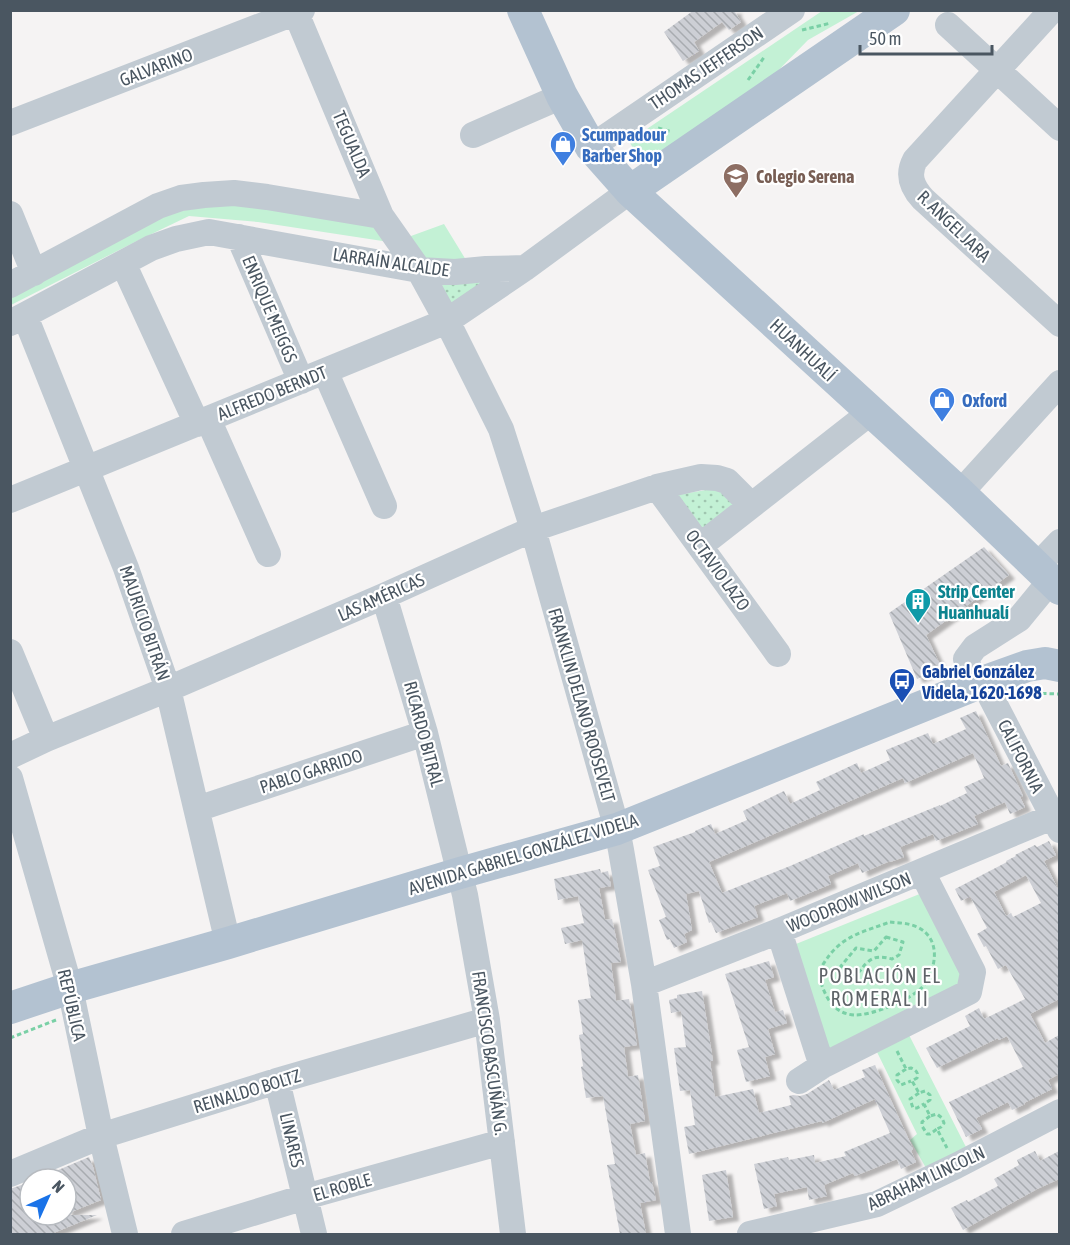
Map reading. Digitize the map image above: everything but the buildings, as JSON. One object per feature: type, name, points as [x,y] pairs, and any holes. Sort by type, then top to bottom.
[{"type":"main road","name":"HUANHUALÍ","points":[[523,10],[562,96],[591,147],[630,191],[960,493],[1053,583]]},
{"type":"main road","points":[[630,191],[894,10]]},
{"type":"main road","name":"AVENIDA GABRIEL GONZÁLEZ VIDELA","points":[[10,1008],[70,988],[617,828],[980,683],[1054,658]]},
{"type":"street","name":"THOMAS JEFFERSON","points":[[591,147],[792,10]]},
{"type":"street","name":"R. ANGEL JARA","points":[[1052,10],[915,160],[911,171],[912,185],[923,199],[1059,324]]},
{"type":"street","name":"GALVARINO","points":[[10,123],[299,12]]},
{"type":"street","name":"TEGUALDA","points":[[299,12],[381,216],[419,270]]},
{"type":"street","points":[[948,25],[1059,128]]},
{"type":"street","points":[[473,135],[562,96]]},
{"type":"street","points":[[525,268],[630,191]]},
{"type":"street","points":[[10,285],[158,206],[181,198],[234,194],[267,197],[381,216]]},
{"type":"street","points":[[10,214],[34,273]]},
{"type":"street","name":"LARRAÍN ALCALDE","points":[[18,320],[150,248],[187,236],[209,232],[419,270],[455,272],[525,268]]},
{"type":"street","name":"ENRIQUE MEIGGS","points":[[239,237],[301,381]]},
{"type":"street","points":[[123,263],[268,554]]},
{"type":"street","name":"ALFREDO BERNDT","points":[[10,500],[447,321],[525,268]]},
{"type":"street","name":"FRANKLIN DELANO ROOSEVELT","points":[[419,270],[501,429],[533,528],[617,828],[644,984],[678,1234]]},
{"type":"street","name":"MAURICIO BITRÁN","points":[[18,320],[86,469],[126,568],[168,689],[228,943]]},
{"type":"street","name":"ENRIQUE MEIGGS","points":[[325,371],[384,506]]},
{"type":"street","points":[[960,493],[1059,383]]},
{"type":"street","points":[[701,545],[871,412]]},
{"type":"street","name":"LAS AMÉRICAS","points":[[10,756],[384,596],[533,528],[657,487],[701,477],[727,481],[751,506]]},
{"type":"street","name":"OCTAVIO LAZO","points":[[657,487],[778,654]]},
{"type":"street","points":[[1053,583],[1059,542]]},
{"type":"street","name":"CALIFORNIA","points":[[1053,583],[1020,619],[975,647],[966,659],[991,698],[1056,824]]},
{"type":"street","name":"RICARDO BITRAL","points":[[384,596],[425,733],[460,873]]},
{"type":"street","points":[[10,652],[46,739]]},
{"type":"street","name":"PABLO GARRIDO","points":[[197,809],[425,733]]},
{"type":"street","name":"REPÚBLICA","points":[[10,778],[70,988],[121,1233]]},
{"type":"street","name":"WOODROW WILSON","points":[[644,984],[922,872],[1056,824]]},
{"type":"street","points":[[799,1081],[822,1066],[969,992],[973,972],[922,872]]},
{"type":"street","name":"FRANCISCO BASCUÑÁN G.","points":[[460,873],[487,1020],[513,1234]]},
{"type":"street","points":[[779,931],[822,1066]]},
{"type":"street","name":"REINALDO BOLTZ","points":[[10,1174],[101,1136],[487,1020]]},
{"type":"street","name":"LINARES","points":[[278,1081],[314,1234]]},
{"type":"street","name":"ABRAHAM LINCOLN","points":[[750,1234],[877,1204],[1059,1112]]},
{"type":"street","name":"EL ROBLE","points":[[184,1234],[305,1197],[502,1142]]},
{"type":"path","points":[[642,112],[654,126],[679,134],[691,150]]},
{"type":"path","points":[[891,922],[917,927],[927,934],[932,940],[936,957],[924,986],[911,997],[870,1014],[853,1015],[833,1006],[821,985],[821,968],[834,949],[844,940],[891,922]]},
{"type":"path","points":[[886,937],[903,942],[899,955],[892,959],[881,956],[868,961],[861,972],[853,975],[842,966],[856,948],[874,951],[886,937]]},
{"type":"path","points":[[888,1034],[906,1070]]},
{"type":"path","points":[[911,1068],[916,1071],[917,1078],[901,1085],[897,1080],[897,1075],[906,1070],[911,1068]]},
{"type":"path","points":[[912,1081],[919,1093]]},
{"type":"path","points":[[925,1091],[930,1095],[930,1100],[915,1108],[910,1098],[919,1093],[925,1091]]},
{"type":"path","points":[[924,1104],[930,1116]]},
{"type":"path","points":[[937,1114],[944,1123],[927,1134],[922,1122],[930,1116],[937,1114]]},
{"type":"path","points":[[937,1129],[956,1166]]},
{"type":"green space","points":[[822,11],[859,11],[808,40],[767,82],[642,164],[629,141]]},
{"type":"green space","points":[[242,201],[371,223],[389,242],[258,222],[189,216],[11,305],[11,291],[162,214]]},
{"type":"green space","points":[[444,224],[466,260],[422,261],[411,243],[411,236]]},
{"type":"green space","points":[[448,277],[487,283],[462,306],[449,304],[440,289]]},
{"type":"green space","points":[[723,487],[740,505],[698,533],[671,496]]},
{"type":"green space","points":[[922,893],[962,973],[959,984],[832,1049],[825,1046],[796,944]]},
{"type":"green space","points":[[909,1035],[967,1149],[926,1168],[910,1140],[917,1134],[877,1052]]},
{"type":"place","name":"Scumpadour Barber Shop","points":[[563,167]]},
{"type":"place","name":"Colegio Serena","points":[[736,199]]},
{"type":"place","name":"Oxford","points":[[942,423]]},
{"type":"place","name":"Strip Center Huanhualí","points":[[918,624]]},
{"type":"place","name":"Gabriel González Videla, 1620-1698","points":[[902,704]]},
{"type":"district","name":"POBLACIÓN EL ROMERAL II","points":[[880,986]]}]
